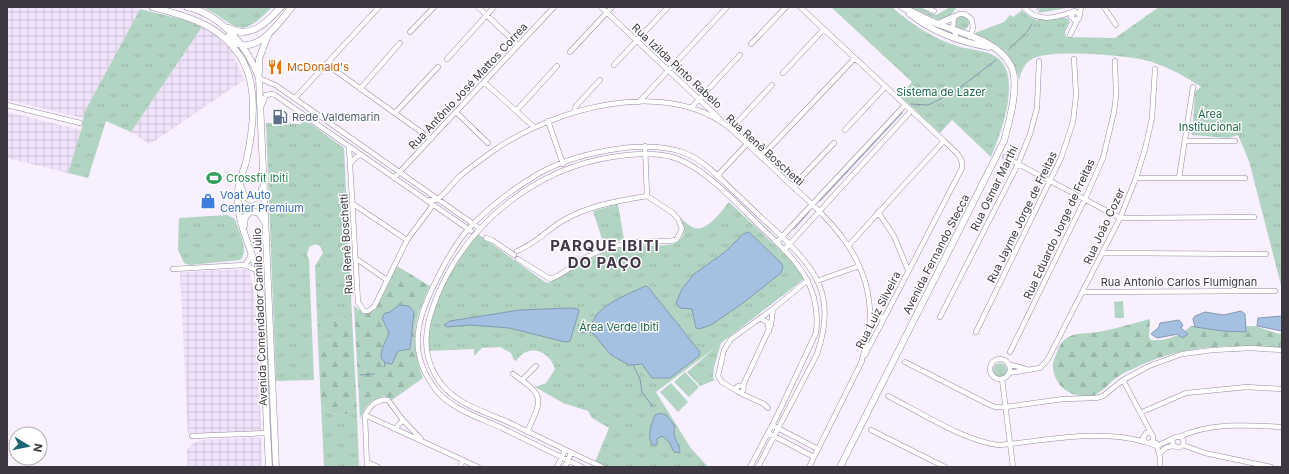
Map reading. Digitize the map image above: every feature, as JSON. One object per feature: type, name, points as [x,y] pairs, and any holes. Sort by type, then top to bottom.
[{"type":"main road","name":"Avenida Comendador Camilo Júlio","points":[[152,7],[198,21],[216,31],[233,48],[243,61],[251,83],[251,135],[240,182],[238,202],[243,233],[256,270],[261,298],[269,467]]},
{"type":"main road","name":"Avenida Comendador Camilo Júlio","points":[[187,7],[208,15],[236,38],[242,45],[259,77],[262,118],[276,467]]},
{"type":"main road","points":[[217,21],[234,31],[247,32],[262,26],[281,7]]},
{"type":"main road","points":[[198,21],[211,25],[235,43],[242,45],[258,42],[268,34],[292,7]]},
{"type":"main road","points":[[902,7],[953,30],[972,33]]},
{"type":"main road","points":[[902,7],[926,26],[964,42],[993,48]]},
{"type":"main road","points":[[937,24],[954,17]]},
{"type":"main road","name":"Avenida Fernando Stecca","points":[[840,467],[1004,141],[1011,116],[1014,87],[1012,67],[1004,56],[972,33]]},
{"type":"main road","points":[[259,77],[259,59],[268,34]]},
{"type":"main road","points":[[240,182],[244,196],[251,200],[257,199],[262,192],[263,169]]},
{"type":"main road","points":[[243,233],[244,220],[248,212],[257,212],[266,225]]},
{"type":"street","points":[[295,98],[379,7]]},
{"type":"street","points":[[410,32],[434,7]]},
{"type":"street","points":[[478,7],[518,45]]},
{"type":"street","points":[[447,59],[494,7]]},
{"type":"street","name":"Rua Antônio José Mattos Correa","points":[[394,178],[554,7]]},
{"type":"street","name":"Rua Izilda Pinto Rabelo","points":[[601,7],[723,122]]},
{"type":"street","points":[[570,52],[612,7]]},
{"type":"street","points":[[614,65],[668,7]]},
{"type":"street","points":[[639,102],[727,7]]},
{"type":"street","points":[[751,44],[786,7]]},
{"type":"street","points":[[800,7],[944,141],[849,245]]},
{"type":"street","points":[[924,7],[934,11]]},
{"type":"street","points":[[1024,7],[1031,14],[1040,18],[1076,12]]},
{"type":"street","points":[[1104,7],[1116,25]]},
{"type":"street","points":[[1073,27],[1078,19],[1076,12]]},
{"type":"street","points":[[1070,35],[1076,12]]},
{"type":"street","points":[[957,39],[953,30],[954,17],[962,13],[970,17],[972,20],[972,33],[964,42]]},
{"type":"street","points":[[783,72],[824,30]]},
{"type":"street","points":[[360,88],[400,43]]},
{"type":"street","points":[[691,108],[740,55]]},
{"type":"street","points":[[761,157],[854,58]]},
{"type":"street","name":"Rua Jayme Jorge de Freitas","points":[[976,332],[1062,158],[1073,122],[1076,95],[1074,59]]},
{"type":"street","name":"Rua Osmar Marthi","points":[[940,316],[1018,164],[1030,134],[1037,108],[1039,61]]},
{"type":"street","name":"Rua Eduardo Jorge de Freitas","points":[[1010,352],[1085,199],[1103,158],[1116,96],[1115,61]]},
{"type":"street","points":[[326,64],[431,139]]},
{"type":"street","points":[[516,111],[557,66]]},
{"type":"street","points":[[395,113],[438,67]]},
{"type":"street","name":"Rua João Cozer","points":[[1009,373],[1040,368],[1048,359],[1120,218],[1146,149],[1152,118],[1155,69]]},
{"type":"street","points":[[259,77],[277,86],[295,98],[479,228]]},
{"type":"street","points":[[574,112],[576,106],[600,80]]},
{"type":"street","points":[[484,82],[534,126]]},
{"type":"street","points":[[731,129],[772,85]]},
{"type":"street","points":[[277,86],[272,94],[474,234]]},
{"type":"street","points":[[845,130],[885,87]]},
{"type":"street","points":[[1179,178],[1193,87]]},
{"type":"street","points":[[652,89],[649,97],[653,102]]},
{"type":"street","name":"Avenida Comendador Camilo Júlio","points":[[262,118],[264,97],[272,94]]},
{"type":"street","points":[[586,95],[585,103],[590,108]]},
{"type":"street","name":"Rua Renê Boschetti","points":[[437,199],[461,176],[494,151],[534,126],[590,108],[639,102],[675,104],[691,108],[723,122],[820,211],[849,245],[859,266],[867,294],[870,315],[867,340],[861,363]]},
{"type":"street","points":[[7,105],[80,123]]},
{"type":"street","points":[[777,242],[905,105]]},
{"type":"street","points":[[784,250],[911,111]]},
{"type":"street","points":[[456,112],[488,143]]},
{"type":"street","points":[[548,121],[563,164]]},
{"type":"street","points":[[329,133],[334,133],[336,127]]},
{"type":"street","points":[[335,137],[337,133],[341,131]]},
{"type":"street","name":"Rua Luiz Silveira","points":[[809,467],[908,270],[962,168],[963,162],[960,157],[944,141]]},
{"type":"street","points":[[1185,141],[1236,141]]},
{"type":"street","points":[[793,186],[834,143]]},
{"type":"street","points":[[717,176],[747,144]]},
{"type":"street","points":[[645,146],[647,196]]},
{"type":"street","points":[[582,458],[580,466],[568,461],[444,399],[427,377],[418,354],[418,329],[425,303],[440,272],[468,230],[500,199],[540,173],[563,164],[586,156],[627,147],[645,146],[669,148],[685,153],[709,168],[796,250],[812,269],[818,282],[826,312],[824,331],[817,354],[775,436],[757,467]]},
{"type":"street","name":"Rua Renê Boschetti","points":[[349,147],[354,212],[358,302],[364,311],[368,311],[374,307],[407,240],[433,205]]},
{"type":"street","points":[[627,147],[628,155]]},
{"type":"street","points":[[635,147],[636,155]]},
{"type":"street","points":[[602,467],[451,394],[438,379],[428,356],[426,336],[429,315],[442,286],[467,242],[479,228],[501,208],[540,181],[573,166],[603,159],[646,154],[673,157],[702,172],[791,256],[808,280],[811,288],[818,320],[816,334],[750,467]]},
{"type":"street","points":[[350,164],[356,157],[361,155]]},
{"type":"street","points":[[1005,157],[1120,218],[1254,217]]},
{"type":"street","points":[[1136,178],[1244,178]]},
{"type":"street","points":[[486,238],[519,255],[548,278],[552,278],[588,256],[612,246],[629,242],[671,241],[677,239],[682,229],[678,218],[647,196],[618,200],[593,207],[564,220],[519,255]]},
{"type":"street","points":[[426,200],[437,199]]},
{"type":"street","points":[[353,204],[407,240]]},
{"type":"street","points":[[438,209],[446,211],[464,224],[467,220]]},
{"type":"street","points":[[354,212],[364,211]]},
{"type":"street","points":[[878,212],[894,236],[908,270]]},
{"type":"street","points":[[750,216],[771,232],[774,232],[775,230]]},
{"type":"street","points":[[481,217],[486,222]]},
{"type":"street","points":[[788,230],[795,238]]},
{"type":"street","points":[[462,238],[467,242]]},
{"type":"street","points":[[791,256],[796,250]]},
{"type":"street","points":[[1103,253],[1266,254]]},
{"type":"street","points":[[244,265],[248,262],[251,254]]},
{"type":"street","points":[[355,258],[387,280]]},
{"type":"street","points":[[356,266],[363,264]]},
{"type":"street","points":[[173,269],[244,265],[256,270]]},
{"type":"street","points":[[801,285],[815,290],[818,282],[859,266]]},
{"type":"street","points":[[768,408],[750,397],[740,388],[730,386],[722,382],[718,376],[718,370],[726,345],[732,339],[773,309],[808,280]]},
{"type":"street","name":"Rua Antonio Carlos Flumignan","points":[[1083,292],[1275,291]]},
{"type":"street","points":[[740,388],[745,381],[772,325],[773,309]]},
{"type":"street","points":[[870,315],[884,318]]},
{"type":"street","points":[[760,318],[767,322],[769,332]]},
{"type":"street","points":[[867,340],[873,340]]},
{"type":"street","points":[[905,362],[988,404],[1006,407],[1063,399],[1096,398],[1103,396],[1124,380],[1149,366],[1182,354],[1250,348],[1282,350]]},
{"type":"street","points":[[1002,379],[993,376],[990,371],[994,361],[1000,359],[1008,364],[1028,370]]},
{"type":"street","points":[[1002,379],[1009,373],[1008,364]]},
{"type":"street","points":[[522,380],[536,366]]},
{"type":"street","points":[[513,374],[534,390],[539,399],[539,404],[528,432]]},
{"type":"street","points":[[1002,379],[1013,467]]},
{"type":"street","points":[[1124,380],[1157,446],[1160,467]]},
{"type":"street","points":[[1140,413],[1186,393],[1247,387],[1282,389]]},
{"type":"street","points":[[783,420],[778,417],[790,389]]},
{"type":"street","points":[[888,396],[979,441],[998,445],[1082,436],[1100,436],[1136,439],[1157,446],[1198,429],[1210,427],[1282,427]]},
{"type":"street","points":[[378,467],[367,464],[365,415],[372,405],[385,399],[392,403],[403,420],[423,442]]},
{"type":"street","points":[[365,415],[478,467]]},
{"type":"street","points":[[395,429],[403,420]]},
{"type":"street","points":[[772,425],[818,449]]},
{"type":"street","points":[[1146,425],[1144,435],[1147,442]]},
{"type":"street","points":[[871,430],[945,467]]},
{"type":"street","points":[[192,436],[268,433]]},
{"type":"street","points":[[768,433],[814,456]]},
{"type":"street","points":[[1136,439],[1144,435],[1152,435]]},
{"type":"street","points":[[1147,442],[1152,441],[1152,435]]},
{"type":"street","points":[[1179,436],[1184,440],[1183,445]]},
{"type":"street","points":[[520,437],[531,440],[552,450],[556,445]]},
{"type":"street","points":[[1174,438],[1173,444],[1175,446]]},
{"type":"street","points":[[757,467],[767,444],[763,442]]},
{"type":"street","points":[[1159,454],[1167,447],[1175,446],[1178,448],[1183,445],[1205,453],[1271,467]]},
{"type":"street","points":[[565,450],[557,465],[565,467],[571,453]]},
{"type":"street","points":[[460,467],[463,460]]},
{"type":"shaded area","points":[[7,7],[132,7],[140,9],[84,113],[83,118],[7,100]]},
{"type":"shaded area","points":[[202,27],[212,32],[231,50],[244,80],[150,144],[131,132]]},
{"type":"shaded area","points":[[7,112],[81,130],[68,173],[7,158]]},
{"type":"shaded area","points":[[245,269],[250,272],[256,309],[261,431],[188,434],[180,272]]},
{"type":"shaded area","points":[[259,437],[261,439],[262,467],[188,467],[187,450],[192,444],[201,440]]},
{"type":"green space","points":[[202,7],[272,7],[260,19],[243,28],[230,24]]},
{"type":"green space","name":"Sistema de Lazer","points":[[831,7],[892,7],[907,20],[932,36],[950,44],[993,55],[1003,63],[1008,74],[1008,103],[1000,133],[991,157],[952,120],[940,133],[900,96],[912,82]]},
{"type":"green space","points":[[909,7],[921,7],[936,15],[950,7],[957,7],[950,16],[941,21]]},
{"type":"green space","points":[[1040,7],[1073,7],[1038,13]]},
{"type":"green space","name":"Área Institucional","points":[[1159,7],[1282,7],[1282,289],[1249,161],[1238,135],[1228,138],[1192,135],[1195,92],[1201,87],[1178,73],[1142,59],[1074,53],[1043,55],[1034,58],[1024,67],[1019,80],[1016,69],[1007,55],[1002,50],[975,33],[1004,22],[1010,15],[1013,17],[1022,10],[1028,16],[1039,20],[1067,18],[1070,22],[1065,32],[1066,37],[1115,38]]},
{"type":"green space","points":[[140,9],[185,20],[202,27],[131,132],[106,121],[88,178],[68,173],[82,127],[84,113]]},
{"type":"green space","points":[[962,16],[967,18],[969,23],[967,28],[962,30],[957,28],[955,23],[957,18]]},
{"type":"green space","points":[[301,117],[344,148],[352,317],[344,316],[334,321],[334,335],[330,339],[318,343],[315,266],[323,253],[320,246],[316,244],[309,247],[307,255],[309,259],[314,380],[276,381],[266,123],[301,124]]},
{"type":"green space","name":"Área Verde Ibiti","points":[[729,202],[794,263],[804,279],[721,343],[714,367],[713,378],[715,380],[700,386],[687,372],[715,348],[656,392],[690,447],[708,467],[605,467],[595,462],[609,428],[592,418],[588,411],[563,403],[535,387],[546,383],[555,369],[552,362],[543,353],[538,351],[526,352],[516,361],[511,353],[500,347],[482,348],[474,356],[474,349],[428,351],[429,320],[433,308],[443,286],[456,264],[478,234],[545,282],[549,283],[584,262],[603,253],[629,246],[673,244],[680,239],[684,233],[682,222],[678,216],[694,228],[704,227],[719,215]]},
{"type":"green space","points":[[618,204],[624,239],[604,245],[593,211]]},
{"type":"green space","points":[[227,215],[235,219],[244,246],[243,256],[240,260],[190,265],[184,263],[178,250],[179,218]]},
{"type":"green space","points":[[397,266],[430,286],[420,310],[415,331],[416,353],[423,378],[392,400],[384,396],[375,400],[366,408],[360,419],[354,306],[367,313],[376,309]]},
{"type":"green space","points":[[1123,301],[1124,318],[1115,318],[1114,302]]},
{"type":"green space","points":[[344,316],[352,317],[357,414],[333,413],[321,405],[318,343],[330,339],[334,335],[334,321]]},
{"type":"green space","points":[[1150,319],[1149,337],[1151,340],[1167,339],[1191,326],[1255,326],[1279,334],[1282,333],[1282,348],[1228,346],[1209,347],[1174,353],[1124,373],[1101,391],[1091,396],[1071,393],[1058,382],[1053,369],[1053,362],[1061,344],[1065,339],[1076,334],[1103,331]]},
{"type":"green space","points":[[1000,363],[1005,365],[1007,370],[1005,375],[1000,377],[995,375],[993,370],[995,365]]},
{"type":"green space","points":[[685,372],[699,387],[689,397],[674,382]]},
{"type":"green space","points":[[671,383],[688,402],[678,412],[660,392]]},
{"type":"green space","points":[[321,405],[333,413],[357,414],[359,467],[324,467]]},
{"type":"water","points":[[749,232],[783,266],[781,273],[743,303],[711,325],[699,329],[696,328],[692,309],[680,308],[676,303],[682,289],[694,274],[725,252],[743,234]]},
{"type":"water","points":[[645,286],[648,287],[700,352],[699,356],[670,378],[652,378],[642,364],[629,365],[611,355],[591,331],[593,322],[603,308]]},
{"type":"water","points":[[399,305],[409,306],[414,312],[410,349],[398,351],[392,364],[386,363],[381,357],[383,347],[389,333],[382,318],[385,313],[390,312]]},
{"type":"water","points":[[578,309],[579,311],[570,341],[565,342],[509,328],[470,325],[447,327],[444,325],[450,321],[520,310]]},
{"type":"water","points":[[1241,311],[1245,314],[1246,332],[1223,331],[1195,327],[1193,319],[1195,316],[1205,312],[1224,315]]},
{"type":"water","points":[[1282,316],[1282,331],[1257,326],[1258,318]]},
{"type":"water","points":[[1179,320],[1183,325],[1181,328],[1188,334],[1182,338],[1178,334],[1157,338],[1151,334],[1159,327],[1160,323]]},
{"type":"water","points":[[661,413],[667,416],[675,426],[674,434],[680,449],[680,453],[674,452],[669,442],[662,436],[657,439],[657,445],[652,445],[650,437],[651,426],[655,415]]},
{"type":"waterway","points":[[1009,49],[1027,32],[1032,24]]},
{"type":"waterway","points":[[911,104],[928,105],[953,93],[996,60]]},
{"type":"waterway","points":[[820,201],[902,113]]},
{"type":"waterway","points":[[794,229],[809,212]]},
{"type":"waterway","points":[[580,333],[591,332]]},
{"type":"waterway","points":[[384,367],[385,362]]},
{"type":"waterway","points":[[633,365],[640,379],[642,392],[653,407]]},
{"type":"waterway","points":[[360,375],[374,374]]},
{"type":"place","name":"McDonald's","points":[[275,67]]},
{"type":"place","name":"Rede Valdemarin","points":[[280,117]]},
{"type":"place","name":"Crossfit Ibiti","points":[[214,178]]},
{"type":"place","name":"Voat Auto Center Premium","points":[[208,201]]},
{"type":"district","name":"PARQUE IBITI DO PAÇO","points":[[605,254]]}]
